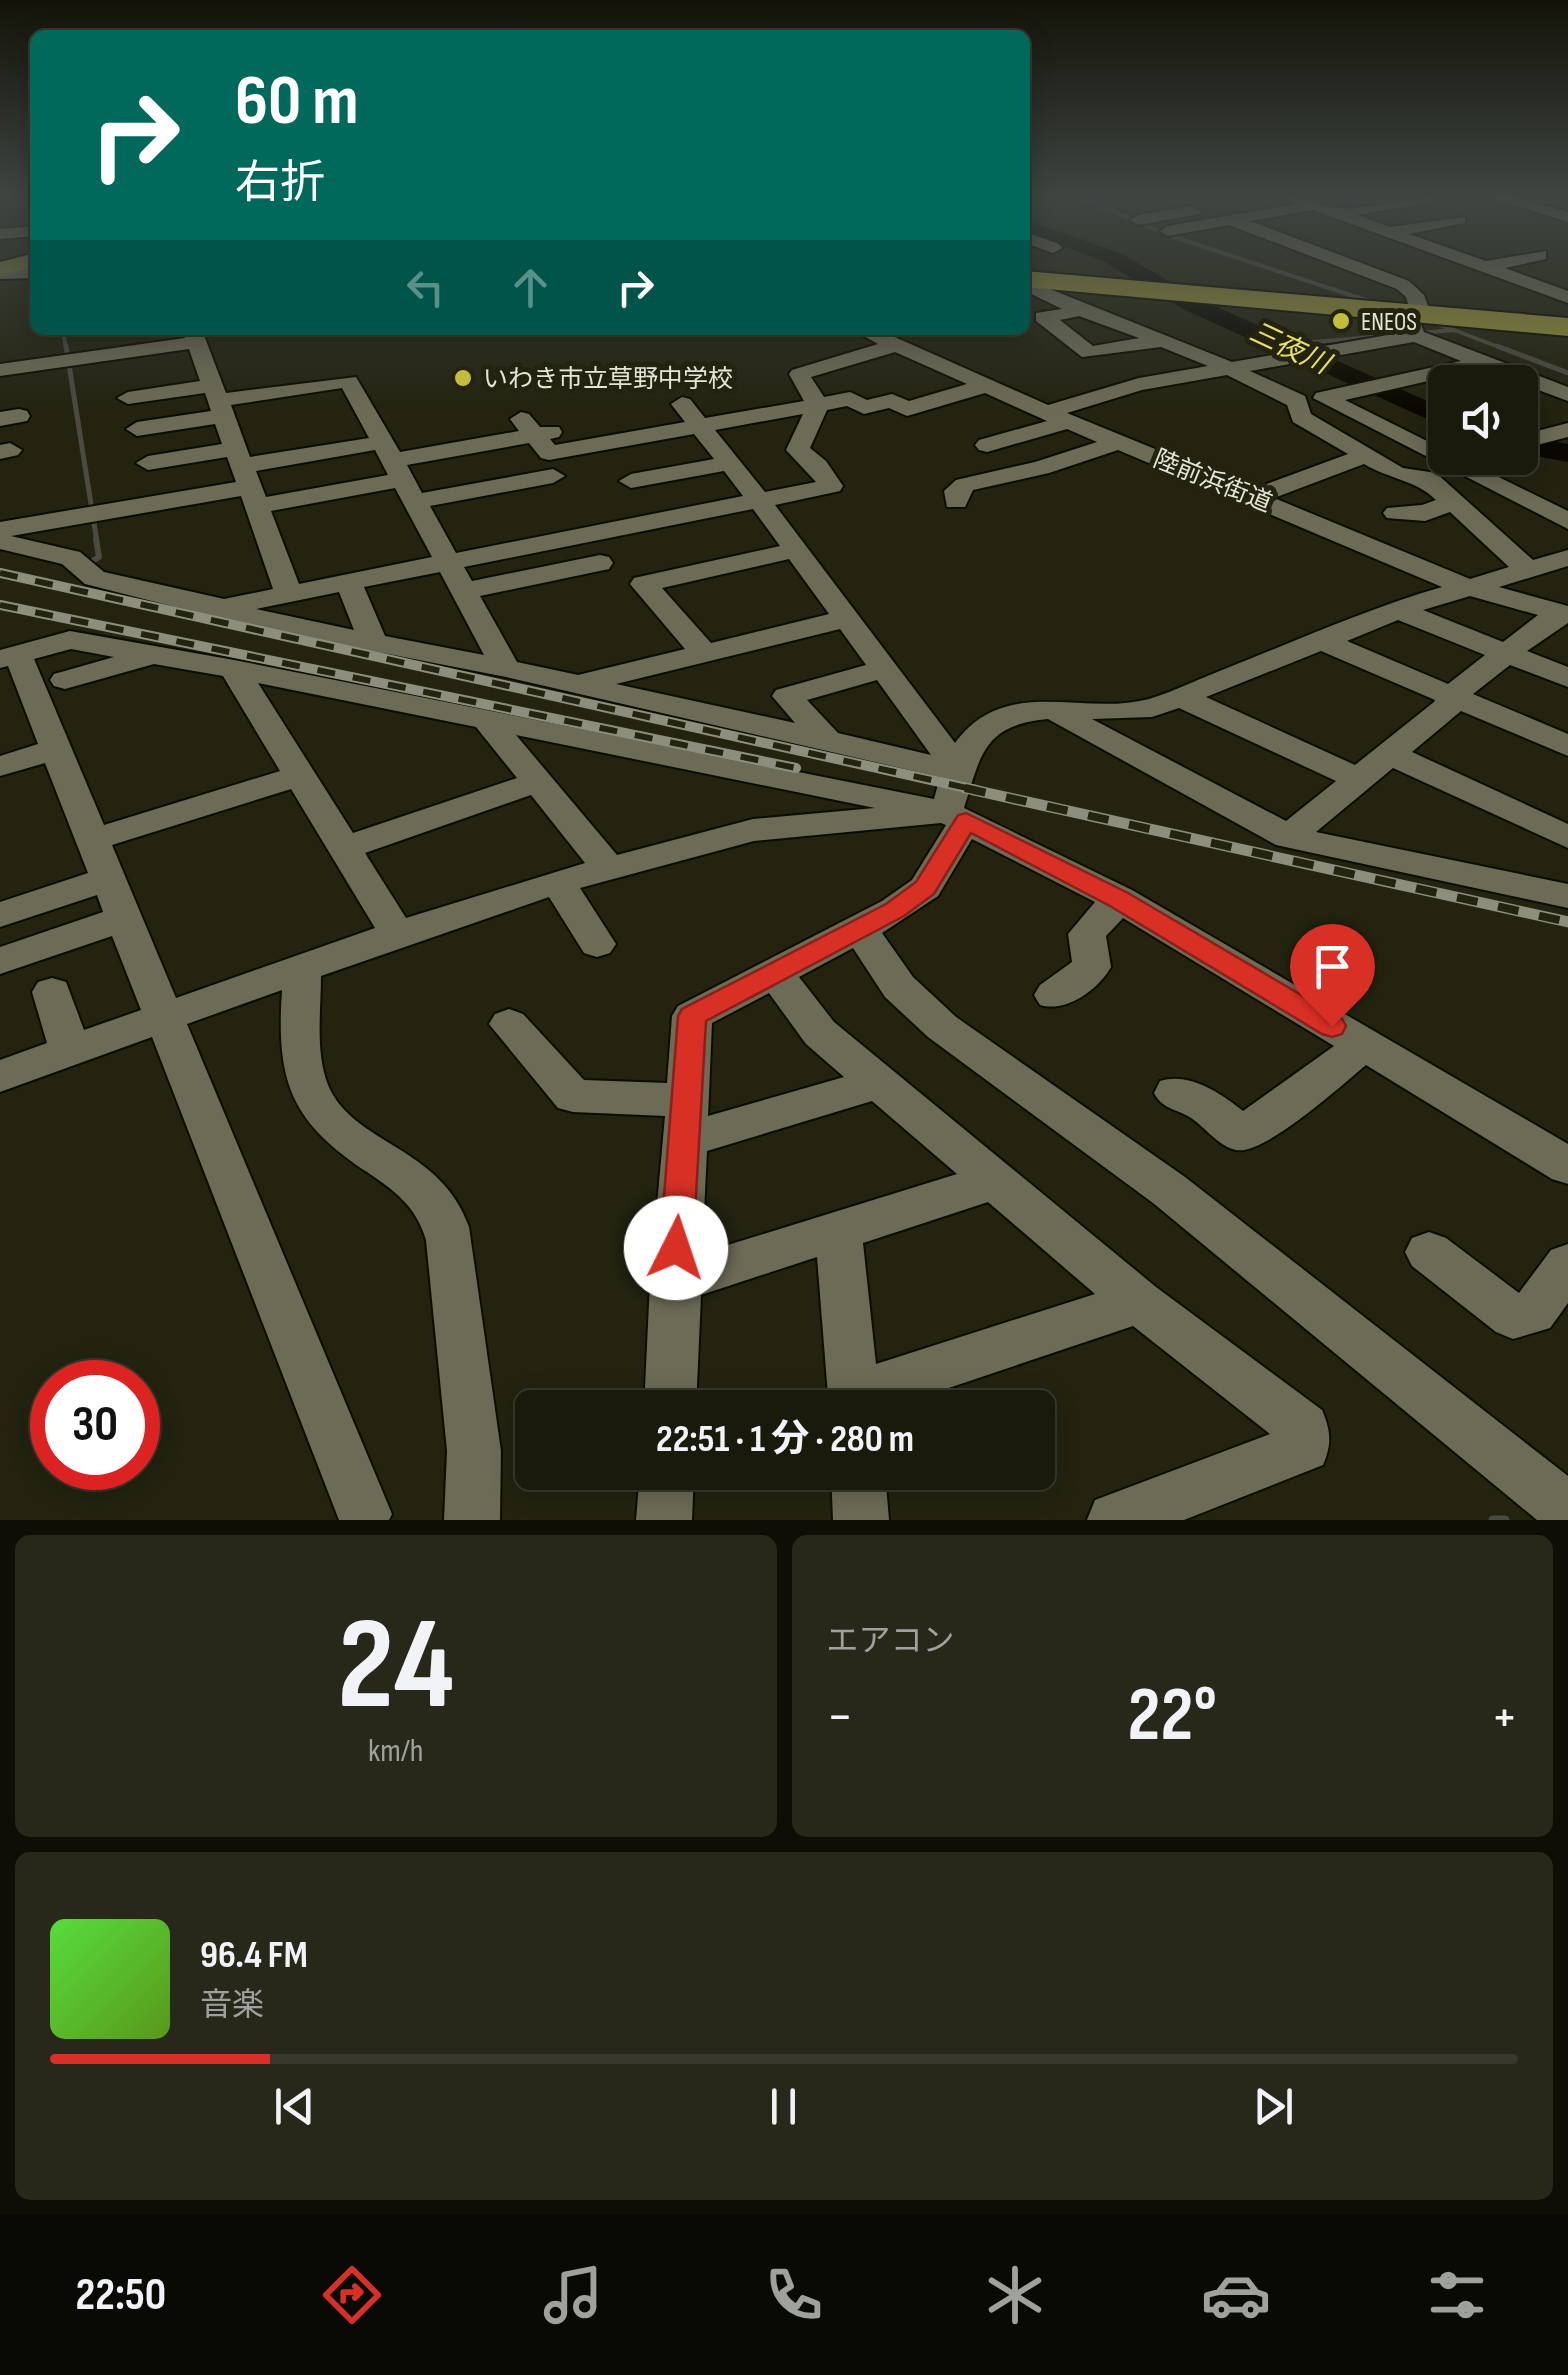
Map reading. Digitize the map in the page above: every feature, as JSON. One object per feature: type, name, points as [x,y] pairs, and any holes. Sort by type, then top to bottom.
[{"type":"highway","points":[[1030,289],[1203,295],[1414,325],[1568,327]]},
{"type":"street","points":[[1359,269],[1403,284],[1415,295],[1414,325]]},
{"type":"street","points":[[1444,269],[1456,274]]},
{"type":"street","points":[[1489,269],[1568,297]]},
{"type":"street","points":[[0,272],[30,273]]},
{"type":"street","points":[[1030,289],[1227,367],[1267,391],[1296,400],[1301,417],[1397,474],[1427,478],[1527,569]]},
{"type":"street","points":[[1082,312],[1042,317],[1089,354],[1160,341]]},
{"type":"street","points":[[1046,412],[1139,384],[1304,353],[1414,325],[1483,362],[1559,391]]},
{"type":"street","name":"陸前浜街道","points":[[874,335],[984,386],[1464,586],[1564,614]]},
{"type":"street","points":[[0,370],[194,336],[289,594]]},
{"type":"street","points":[[223,607],[831,486],[818,466],[798,450],[812,396],[800,374],[897,345]]},
{"type":"street","points":[[1470,365],[1483,362]]},
{"type":"street","points":[[1428,374],[1378,379],[1324,398],[1428,450]]},
{"type":"street","points":[[136,428],[216,401],[349,381],[506,668]]},
{"type":"street","points":[[148,463],[243,476],[401,470],[528,427],[549,453],[691,413],[812,396],[850,400],[864,407],[892,401],[907,409],[984,386]]},
{"type":"street","points":[[128,398],[216,401]]},
{"type":"street","points":[[691,413],[961,774]]},
{"type":"street","points":[[987,446],[1070,422]]},
{"type":"street","points":[[1538,438],[1568,430]]},
{"type":"street","points":[[956,502],[956,490],[965,485],[1041,468],[1119,442]]},
{"type":"street","points":[[1254,497],[1368,456]]},
{"type":"street","points":[[631,481],[731,463]]},
{"type":"street","points":[[130,488],[243,476],[401,470],[553,476]]},
{"type":"street","points":[[1422,473],[1428,471]]},
{"type":"street","points":[[1477,475],[1568,521]]},
{"type":"street","points":[[0,530],[243,476]]},
{"type":"street","points":[[1499,510],[1568,490]]},
{"type":"street","points":[[1396,513],[1425,513],[1456,501]]},
{"type":"street","points":[[0,542],[70,558],[95,578],[223,607],[266,622],[506,668],[961,774]]},
{"type":"street","points":[[702,652],[644,584],[794,550]]},
{"type":"street","points":[[671,1390],[692,1016],[859,928],[925,888],[956,816],[968,748],[992,720],[1053,710],[1126,712],[1183,698],[1464,586],[1568,558]]},
{"type":"street","points":[[464,590],[600,563]]},
{"type":"street","points":[[348,582],[373,641]]},
{"type":"street","points":[[1398,610],[1568,678]]},
{"type":"street","points":[[1288,836],[1450,706],[1451,696],[1505,653],[1564,614]]},
{"type":"street","points":[[572,686],[845,618]]},
{"type":"street","points":[[364,1514],[56,749],[9,657],[70,640],[154,654],[956,816],[1119,900],[1568,1166]]},
{"type":"street","points":[[1322,640],[1568,746]]},
{"type":"street","points":[[65,680],[154,654]]},
{"type":"street","points":[[828,741],[787,696],[884,668]]},
{"type":"street","points":[[234,669],[397,934]]},
{"type":"street","points":[[1183,698],[1358,779]]},
{"type":"street","points":[[1053,710],[1288,836],[1568,896]]},
{"type":"street","points":[[486,719],[608,869]]},
{"type":"street","points":[[0,766],[56,749]]},
{"type":"street","points":[[1388,753],[1568,838]]},
{"type":"street","points":[[92,840],[300,775]]},
{"type":"street","points":[[345,848],[536,782]]},
{"type":"street","points":[[0,1076],[397,934],[558,882],[753,830],[956,816]]},
{"type":"street","points":[[0,915],[107,879]]},
{"type":"street","points":[[558,882],[597,944]]},
{"type":"street","points":[[1054,995],[1092,967],[1087,934],[1119,900]]},
{"type":"street","points":[[0,961],[123,919]]},
{"type":"street","points":[[859,928],[899,987],[942,1027],[1170,1190],[1568,1510]]},
{"type":"street","points":[[302,969],[301,1062],[308,1088],[320,1110],[337,1128],[426,1192],[440,1209],[449,1240],[474,1451],[472,1520]]},
{"type":"street","points":[[774,971],[820,1033],[1140,1302],[1302,1428],[1304,1447],[1115,1520]]},
{"type":"street","points":[[52,992],[69,1050]]},
{"type":"street","points":[[509,1024],[574,1096],[684,1120],[880,1083]]},
{"type":"street","points":[[1175,1093],[1205,1105],[1241,1134],[1302,1094],[1363,1044]]},
{"type":"street","points":[[674,1283],[995,1181]]},
{"type":"street","points":[[838,1231],[854,1390]]},
{"type":"street","points":[[1428,1252],[1513,1317],[1532,1313],[1568,1265]]},
{"type":"street","points":[[887,1390],[1140,1302]]},
{"type":"street","points":[[664,1520],[666,1490]]},
{"type":"street","points":[[859,1490],[861,1520]]},
{"type":"waterway","name":"三夜川","points":[[1134,269],[1193,305],[1428,411]]},
{"type":"waterway","points":[[1271,269],[1375,303]]},
{"type":"waterway","points":[[1435,323],[1454,330]]},
{"type":"waterway","points":[[1272,339],[1314,342],[1454,330]]},
{"type":"waterway","points":[[1454,330],[1504,349]]},
{"type":"waterway","points":[[64,335],[66,349]]},
{"type":"waterway","points":[[66,346],[97,542]]},
{"type":"waterway","points":[[1497,346],[1568,373]]},
{"type":"waterway","name":"三夜川","points":[[1538,447],[1568,453]]},
{"type":"waterway","points":[[89,563],[99,557],[96,539]]},
{"type":"waterway","points":[[1493,1520],[1505,1520]]},
{"type":"railway","points":[[0,573],[976,790]]},
{"type":"railway","points":[[0,605],[796,768]]},
{"type":"railway","points":[[965,788],[1568,922]]},
{"type":"place","name":"ENEOS","points":[[1341,321]]},
{"type":"place","name":"いわき市立草野中学校","points":[[463,378]]},
{"type":"route","points":[[676,1248],[692,1016],[895,910],[925,888],[966,820],[1119,900],[1332,1026]]}]
